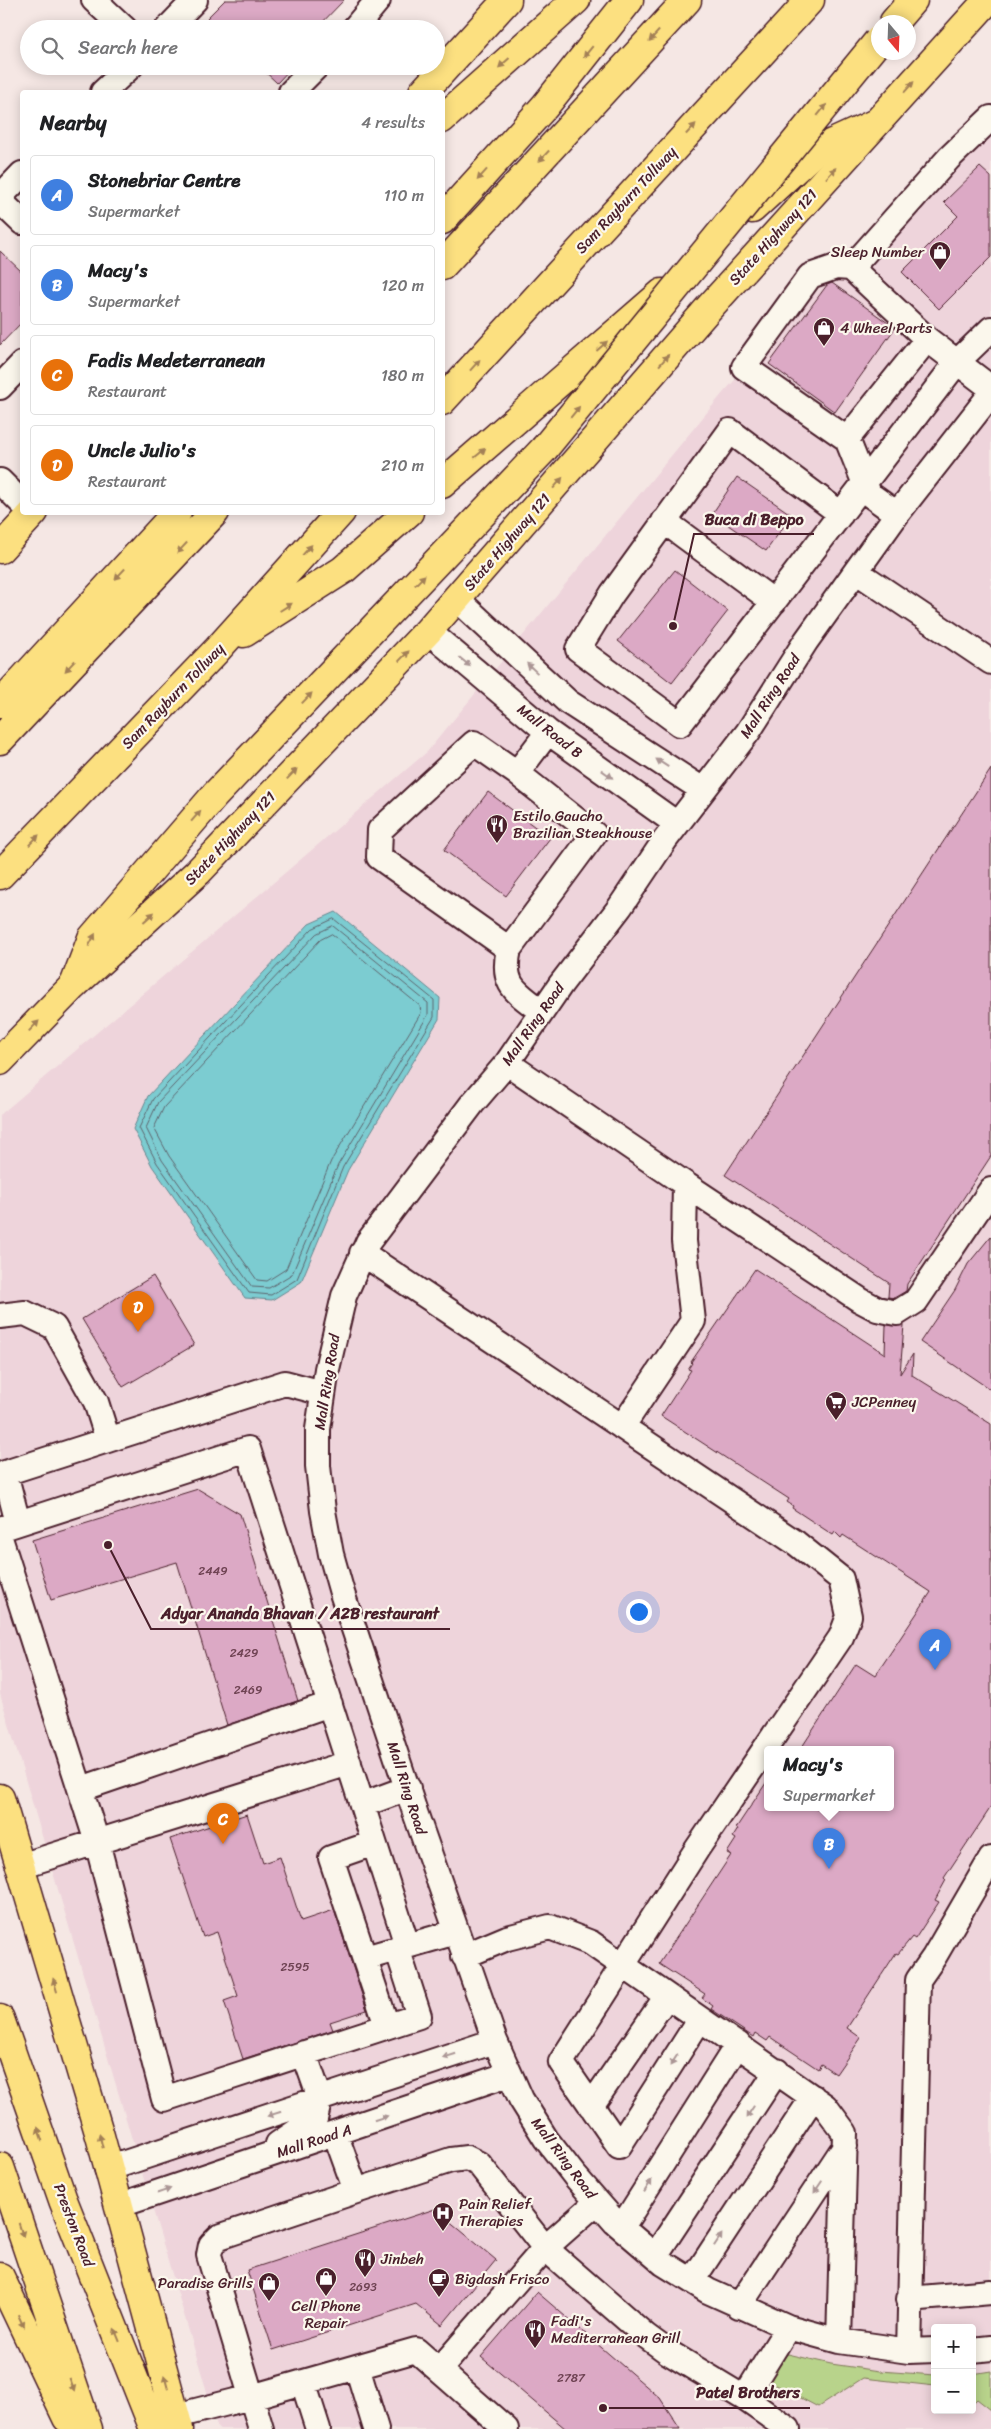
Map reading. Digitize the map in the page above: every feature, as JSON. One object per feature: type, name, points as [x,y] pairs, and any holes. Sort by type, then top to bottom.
[{"type":"main road","points":[[445,68],[507,0]]},
{"type":"main road","points":[[445,217],[545,106],[629,0]]},
{"type":"main road","points":[[445,263],[687,0]]},
{"type":"main road","name":"Sam Rayburn Tollway","points":[[445,398],[810,0]]},
{"type":"main road","points":[[900,15],[913,0]]},
{"type":"main road","name":"State Highway 121","points":[[0,1061],[74,985],[198,872],[458,599],[714,302],[988,0]]},
{"type":"main road","points":[[445,117],[572,4]]},
{"type":"main road","points":[[74,985],[92,938],[215,795],[544,449],[871,50]]},
{"type":"main road","points":[[425,90],[439,75]]},
{"type":"main road","points":[[445,481],[666,289],[815,150],[876,123]]},
{"type":"main road","points":[[0,549],[27,515]]},
{"type":"main road","points":[[0,704],[174,515]]},
{"type":"main road","points":[[0,740],[212,515]]},
{"type":"main road","name":"Sam Rayburn Tollway","points":[[0,875],[216,651],[339,515]]},
{"type":"main road","points":[[216,651],[343,570],[406,515]]},
{"type":"main road","points":[[0,1798],[108,2169],[170,2425]]},
{"type":"main road","name":"Preston Road","points":[[0,2019],[63,2200],[170,2425]]},
{"type":"main road","points":[[0,2167],[88,2429]]},
{"type":"main road","points":[[0,2277],[72,2429]]},
{"type":"street","points":[[176,20],[195,0]]},
{"type":"street","points":[[361,20],[378,0]]},
{"type":"street","points":[[106,4],[118,20]]},
{"type":"street","points":[[105,90],[121,75]]},
{"type":"street","points":[[293,90],[308,75]]},
{"type":"street","points":[[851,268],[949,158],[989,125]]},
{"type":"street","points":[[0,197],[20,176]]},
{"type":"street","points":[[0,201],[20,220]]},
{"type":"street","points":[[897,514],[869,494],[847,439],[744,367],[810,276],[836,267],[851,268],[927,339],[991,388]]},
{"type":"street","points":[[841,514],[730,431],[612,594],[578,649],[680,724],[774,602],[957,362],[991,329]]},
{"type":"street","points":[[847,439],[927,339]]},
{"type":"street","points":[[0,387],[20,366]]},
{"type":"street","name":"Mall Ring Road","points":[[931,2350],[909,2350],[839,2341],[788,2327],[738,2306],[692,2281],[655,2256],[622,2227],[597,2202],[546,2139],[521,2098],[495,2041],[464,1956],[358,1641],[328,1540],[318,1466],[318,1429],[323,1393],[344,1296],[362,1253],[472,1104],[507,1063],[541,1011],[620,907],[677,824],[748,732],[806,641],[858,572],[897,514],[991,394]]},
{"type":"street","points":[[0,480],[20,499]]},
{"type":"street","points":[[664,521],[774,602]]},
{"type":"street","points":[[858,572],[991,662]]},
{"type":"street","points":[[458,599],[568,702],[703,790]]},
{"type":"street","name":"Mall Road B","points":[[428,631],[548,732],[677,824]]},
{"type":"street","points":[[517,773],[548,732]]},
{"type":"street","points":[[509,949],[379,857],[380,830],[474,743],[517,773],[594,834],[509,949],[505,968],[514,991],[541,1011]]},
{"type":"street","points":[[507,1063],[685,1184],[877,1310],[897,1313],[916,1301],[991,1190]]},
{"type":"street","points":[[622,1427],[693,1321],[684,1241],[685,1184]]},
{"type":"street","points":[[362,1253],[796,1543],[841,1579],[850,1616],[841,1637],[767,1746]]},
{"type":"street","points":[[0,1316],[24,1313],[54,1327],[96,1402],[108,1440]]},
{"type":"street","points":[[2,1554],[98,1842],[164,2100],[419,2016],[374,1843],[248,1450],[9,1526],[2,1465],[108,1440],[285,1383],[323,1393]]},
{"type":"street","points":[[80,1789],[330,1704]]},
{"type":"street","points":[[700,2019],[618,2146],[561,2062],[697,1849],[764,1750]]},
{"type":"street","points":[[20,1866],[349,1763]]},
{"type":"street","points":[[362,1805],[408,1788]]},
{"type":"street","points":[[374,1843],[331,1858],[387,2026]]},
{"type":"street","points":[[909,2350],[918,1980],[934,1957],[991,1860]]},
{"type":"street","points":[[464,1956],[507,1938],[550,1927],[591,1943],[825,2106],[845,2133],[839,2341]]},
{"type":"street","points":[[365,1958],[456,1932]]},
{"type":"street","points":[[591,2106],[667,1996]]},
{"type":"street","points":[[108,2169],[495,2041]]},
{"type":"street","points":[[622,2227],[738,2044]]},
{"type":"street","points":[[251,2161],[315,2119],[320,2098],[304,2053]]},
{"type":"street","points":[[655,2256],[777,2071]]},
{"type":"street","name":"Mall Road A","points":[[118,2206],[509,2074]]},
{"type":"street","points":[[692,2281],[813,2097]]},
{"type":"street","points":[[335,2133],[356,2191]]},
{"type":"street","points":[[738,2306],[845,2146]]},
{"type":"street","points":[[261,2429],[209,2255],[211,2245],[220,2237],[451,2160],[466,2158],[479,2164],[545,2248],[646,2336],[668,2352],[744,2398],[788,2429]]},
{"type":"street","points":[[439,2370],[545,2248],[597,2202]]},
{"type":"street","points":[[909,2299],[991,2292]]},
{"type":"street","points":[[744,2398],[788,2327]]},
{"type":"street","points":[[976,2350],[991,2348]]},
{"type":"street","points":[[170,2425],[251,2397],[416,2350],[506,2429]]},
{"type":"street","points":[[357,2367],[376,2429]]},
{"type":"street","points":[[303,2382],[318,2429]]},
{"type":"shaded area","points":[[991,103],[991,2429],[218,2429],[0,1694],[0,1115],[427,752],[723,393]]},
{"type":"green space","points":[[788,2354],[831,2364],[880,2371],[931,2375],[931,2386],[863,2378],[818,2407],[776,2385],[769,2399],[764,2394],[763,2389],[781,2358]]},
{"type":"green space","points":[[991,2371],[991,2410],[976,2400],[976,2373]]},
{"type":"water","points":[[336,912],[440,998],[439,1019],[348,1170],[301,1282],[272,1300],[245,1298],[152,1166],[133,1129],[148,1096],[309,924]]},
{"type":"building","points":[[225,0],[344,0],[325,20],[209,20],[207,18]]},
{"type":"building","points":[[269,75],[285,75],[277,83]]},
{"type":"building","points":[[980,167],[991,177],[991,257],[939,309],[902,272],[958,216],[944,202]]},
{"type":"building","points":[[0,251],[20,270],[20,324],[0,345]]},
{"type":"building","points":[[832,283],[895,328],[835,412],[769,364],[827,285]]},
{"type":"building","points":[[737,477],[792,515],[766,551],[712,514]]},
{"type":"building","points":[[675,570],[728,611],[672,683],[618,641]]},
{"type":"building","points":[[991,769],[991,1156],[907,1284],[906,1291],[894,1298],[888,1297],[889,1283],[725,1175]]},
{"type":"building","name":"Estilo Gaucho Brazilian Steakhouse","points":[[488,792],[550,838],[506,896],[444,850]]},
{"type":"building","points":[[991,1236],[991,1390],[920,1342],[955,1290],[968,1264]]},
{"type":"building","points":[[755,1269],[885,1354],[886,1325],[904,1325],[900,1374],[913,1354],[912,1375],[991,1424],[991,1807],[944,1878],[946,1880],[935,1900],[939,1902],[915,1939],[912,1937],[898,1954],[896,1953],[847,2028],[861,2038],[836,2074],[821,2064],[818,2069],[770,2037],[767,2041],[755,2033],[753,2037],[711,2009],[713,2006],[702,1998],[705,1994],[659,1964],[731,1855],[727,1853],[736,1839],[733,1837],[738,1829],[736,1828],[764,1786],[764,1811],[894,1811],[894,1746],[803,1746],[856,1664],[875,1676],[931,1592],[843,1535],[841,1538],[835,1532],[833,1535],[792,1508],[793,1506],[787,1502],[789,1499],[661,1416],[691,1370],[688,1369]]},
{"type":"building","points":[[153,1276],[194,1345],[123,1387],[82,1319]]},
{"type":"building","points":[[198,1489],[240,1514],[298,1701],[227,1725],[177,1562],[51,1600],[32,1540]]},
{"type":"building","points":[[247,1814],[263,1863],[280,1857],[301,1921],[334,1910],[367,2010],[330,2022],[333,2030],[243,2059],[224,2001],[238,1996],[217,1932],[203,1937],[170,1839]]},
{"type":"building","points":[[435,2209],[496,2260],[442,2325],[416,2304],[273,2350],[247,2270]]},
{"type":"building","points":[[537,2292],[660,2398],[680,2429],[566,2429],[481,2357]]},
{"type":"place","name":"Sleep Number","points":[[940,271]]},
{"type":"place","name":"4 Wheel Parts","points":[[824,347]]},
{"type":"place","name":"Buca di Beppo","points":[[673,626]]},
{"type":"place","name":"Estilo Gaucho Brazilian Steakhouse","points":[[497,844]]},
{"type":"place","name":"Uncle Julio's","points":[[138,1332]]},
{"type":"place","name":"JCPenney","points":[[836,1421]]},
{"type":"place","name":"Adyar Ananda Bhavan / A2B restaurant","points":[[108,1545]]},
{"type":"place","name":"Stonebriar Centre","points":[[935,1670]]},
{"type":"place","name":"Fadis Medeterranean","points":[[223,1844]]},
{"type":"place","name":"Macy's","points":[[829,1869]]},
{"type":"place","name":"Pain Relief Therapies","points":[[443,2232]]},
{"type":"place","name":"Jinbeh","points":[[365,2278]]},
{"type":"place","name":"Cell Phone Repair","points":[[326,2297]]},
{"type":"place","name":"Bigdash Frisco","points":[[439,2298]]},
{"type":"place","name":"Paradise Grills","points":[[269,2302]]},
{"type":"place","name":"Fadi's Mediterranean Grill","points":[[535,2349]]},
{"type":"place","name":"Patel Brothers","points":[[603,2408]]}]
